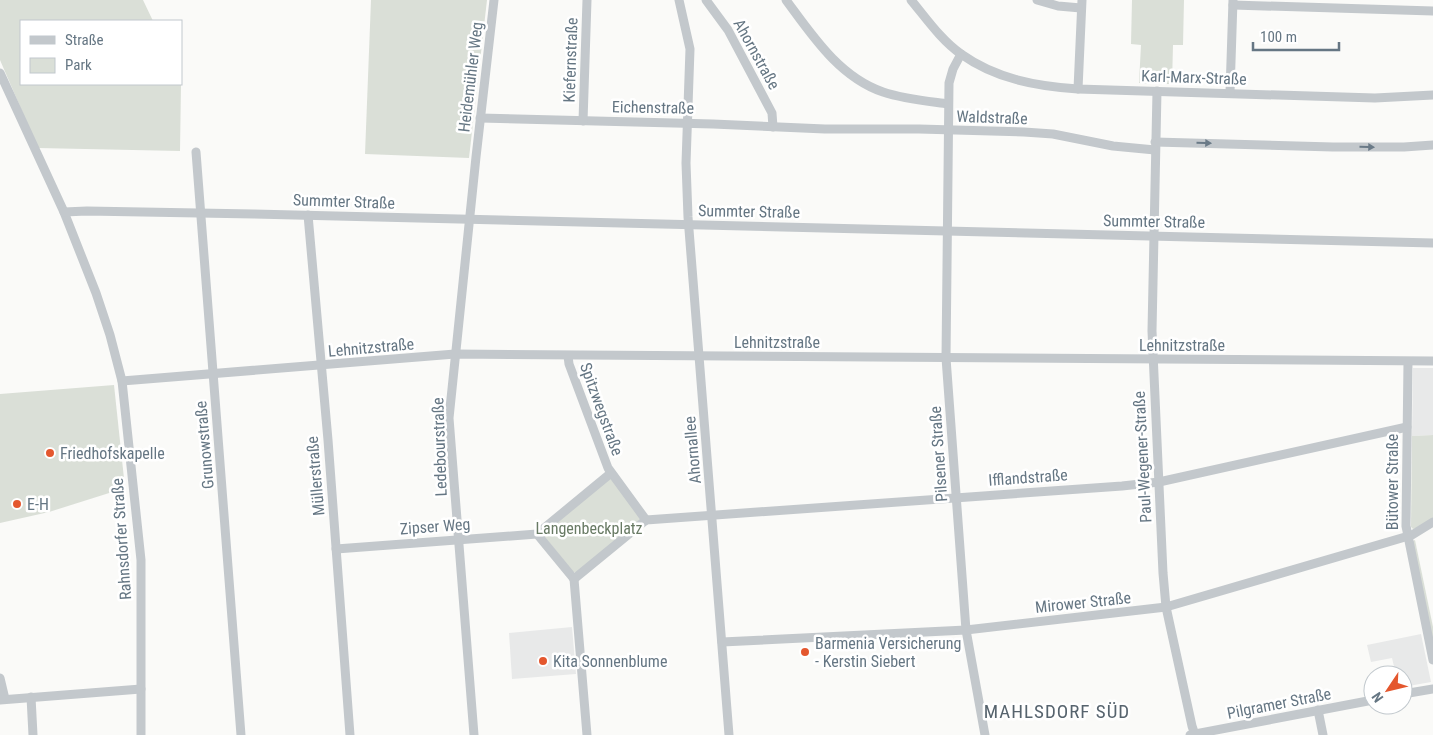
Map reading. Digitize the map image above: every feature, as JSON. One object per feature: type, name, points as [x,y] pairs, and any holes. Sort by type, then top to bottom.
[{"type":"street","name":"Heidemühler Weg","points":[[476,158],[494,0]]},
{"type":"street","name":"Kiefernstraße","points":[[583,121],[587,0]]},
{"type":"street","name":"Ahornallee","points":[[679,0],[690,49],[686,163],[689,225],[729,735]]},
{"type":"street","name":"Ahornstraße","points":[[706,0],[728,30],[768,105],[772,113],[773,127]]},
{"type":"street","points":[[786,0],[824,50],[859,80],[882,92],[896,96],[948,104]]},
{"type":"street","name":"Karl-Marx-Straße","points":[[911,0],[961,54],[995,72],[1025,83],[1078,89],[1230,92],[1236,94],[1375,98],[1433,95]]},
{"type":"street","points":[[1037,0],[1058,6],[1081,4],[1078,89]]},
{"type":"street","points":[[1230,92],[1233,3],[1433,11]]},
{"type":"street","name":"Pilsener Straße","points":[[961,54],[953,69],[949,83],[946,358],[966,630],[985,735]]},
{"type":"street","name":"Rahnsdorfer Straße","points":[[0,73],[64,212],[96,293],[110,335],[122,381],[141,560],[141,735]]},
{"type":"street","name":"Paul-Wegener-Straße","points":[[1157,91],[1152,331],[1158,482],[1166,607],[1194,735]]},
{"type":"street","name":"Eichenstraße","points":[[480,118],[687,123],[825,129]]},
{"type":"street","name":"Waldstraße","points":[[825,129],[947,130],[1052,134],[1113,146],[1404,147],[1433,145]]},
{"type":"street","name":"Grunowstraße","points":[[196,152],[241,735]]},
{"type":"street","name":"Ledebourstraße","points":[[474,735],[450,418],[476,158]]},
{"type":"street","name":"Summter Straße","points":[[64,212],[308,215],[1433,243]]},
{"type":"street","name":"Müllerstraße","points":[[308,215],[350,735]]},
{"type":"street","name":"Lehnitzstraße","points":[[122,381],[455,354],[1433,362]]},
{"type":"street","name":"Spitzwegstraße","points":[[568,356],[569,364],[591,424],[611,473]]},
{"type":"street","name":"Bütower Straße","points":[[1408,362],[1407,536],[1433,660]]},
{"type":"street","name":"Ifflandstraße","points":[[646,520],[1158,482],[1407,427]]},
{"type":"street","points":[[574,579],[646,520],[611,473],[536,534],[574,579],[587,735]]},
{"type":"street","name":"Mirower Straße","points":[[722,642],[966,630],[1166,607],[1407,536],[1433,522]]},
{"type":"street","name":"Zipser Weg","points":[[336,549],[536,534]]},
{"type":"street","points":[[0,678],[3,699],[141,689]]},
{"type":"street","points":[[1413,692],[1433,689]]},
{"type":"street","points":[[31,697],[33,735]]},
{"type":"street","name":"Pilgramer Straße","points":[[1194,735],[1363,702]]},
{"type":"street","points":[[1318,710],[1323,735]]},
{"type":"shaded area","points":[[1413,368],[1433,368],[1433,435],[1412,436]]},
{"type":"shaded area","name":"Kita Sonnenblume","points":[[572,627],[576,674],[512,679],[509,633]]},
{"type":"shaded area","points":[[1421,634],[1431,682],[1413,685],[1413,665],[1394,665],[1392,658],[1371,662],[1367,645]]},
{"type":"green space","points":[[0,0],[143,0],[153,20],[20,20],[20,85],[181,85],[180,151],[38,148],[0,60]]},
{"type":"green space","points":[[371,0],[487,0],[469,158],[365,154]]},
{"type":"green space","points":[[1132,0],[1184,0],[1183,45],[1173,45],[1172,84],[1161,84],[1161,79],[1157,80],[1156,84],[1139,83],[1141,45],[1131,44]]},
{"type":"green space","points":[[114,385],[125,488],[49,512],[0,523],[0,394]]},
{"type":"green space","points":[[1433,435],[1433,518],[1420,527],[1413,529],[1411,527],[1412,436]]},
{"type":"green space","name":"Langenbeckplatz","points":[[610,477],[641,519],[577,573],[573,572],[544,536],[544,530]]},
{"type":"green space","points":[[1415,540],[1433,627],[1433,646],[1411,542]]},
{"type":"place","name":"Friedhofskapelle","points":[[50,453]]},
{"type":"place","name":"E-H","points":[[17,504]]},
{"type":"place","name":"Barmenia Versicherung - Kerstin Siebert","points":[[805,652]]},
{"type":"place","name":"Kita Sonnenblume","points":[[543,661]]},
{"type":"district","name":"MAHLSDORF SÜD","points":[[1057,711]]}]
